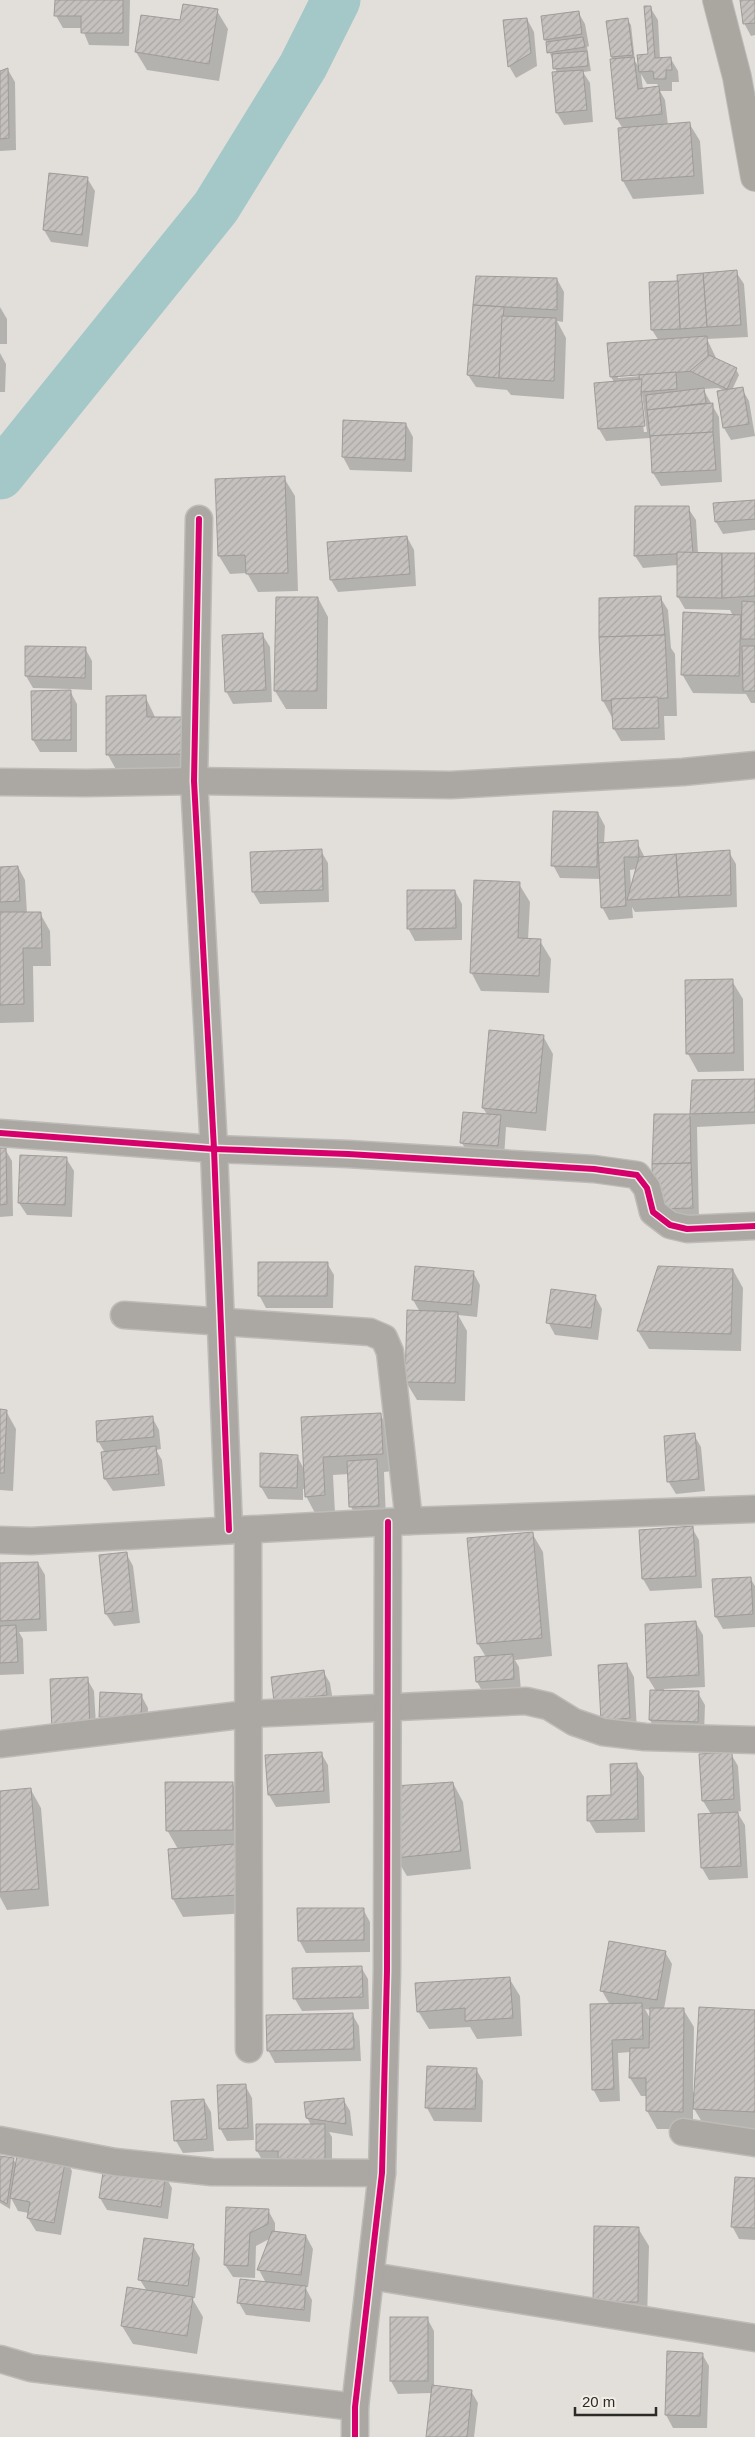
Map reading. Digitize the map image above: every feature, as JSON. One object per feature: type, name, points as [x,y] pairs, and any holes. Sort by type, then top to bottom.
[{"type":"main road","points":[[717,0],[737,77],[755,177]]},
{"type":"street","points":[[199,520],[194,781],[214,1149],[220,1323],[239,1530],[248,1714],[249,2049]]},
{"type":"street","points":[[0,782],[86,784],[194,781],[451,785],[683,772],[755,764]]},
{"type":"street","points":[[0,1133],[214,1149],[348,1154],[594,1169],[637,1175],[647,1188],[653,1212],[670,1225],[687,1229],[755,1226]]},
{"type":"street","points":[[124,1315],[370,1332],[384,1338],[390,1352],[398,1522],[388,1708],[387,1971],[382,2173],[355,2407],[354,2437]]},
{"type":"street","points":[[0,1540],[398,1522],[755,1509]]},
{"type":"street","points":[[0,1744],[248,1714],[526,1701],[548,1706],[574,1722],[603,1732],[645,1737],[755,1740]]},
{"type":"street","points":[[683,2132],[755,2143]]},
{"type":"street","points":[[0,2140],[115,2162],[212,2172],[382,2173]]},
{"type":"street","points":[[371,2276],[755,2338]]},
{"type":"street","points":[[0,2359],[31,2368],[355,2407]]},
{"type":"building","points":[[55,0],[123,0],[123,33],[81,33],[81,16],[54,16]]},
{"type":"building","points":[[740,0],[755,0],[755,23],[743,24]]},
{"type":"building","points":[[183,4],[218,9],[209,64],[135,52],[141,15],[180,20]]},
{"type":"building","points":[[644,6],[651,6],[655,58],[671,57],[672,70],[666,70],[666,79],[654,79],[653,71],[639,72],[637,55],[648,54]]},
{"type":"building","points":[[579,11],[582,34],[544,40],[541,16]]},
{"type":"building","points":[[527,18],[531,53],[508,67],[503,20]]},
{"type":"building","points":[[628,18],[633,55],[611,57],[606,21]]},
{"type":"building","points":[[583,37],[585,47],[547,53],[546,42]]},
{"type":"building","points":[[587,51],[588,66],[553,69],[552,54]]},
{"type":"building","points":[[634,57],[638,89],[659,86],[662,114],[616,119],[610,59]]},
{"type":"building","points":[[8,68],[9,138],[0,139],[0,71]]},
{"type":"building","points":[[583,70],[587,110],[556,113],[552,72]]},
{"type":"building","points":[[690,122],[694,176],[622,181],[618,128]]},
{"type":"building","points":[[49,173],[88,177],[82,235],[43,230]]},
{"type":"building","points":[[737,270],[741,325],[707,327],[703,273]]},
{"type":"building","points":[[703,273],[707,327],[680,329],[677,275]]},
{"type":"building","points":[[476,276],[557,278],[557,310],[473,305]]},
{"type":"building","points":[[678,281],[680,329],[651,330],[649,282]]},
{"type":"building","points":[[473,305],[504,307],[499,378],[467,375]]},
{"type":"building","points":[[502,316],[556,318],[554,381],[499,378]]},
{"type":"building","points":[[707,336],[709,370],[610,377],[607,343]]},
{"type":"building","points":[[709,355],[737,368],[727,389],[690,371]]},
{"type":"building","points":[[676,372],[677,389],[641,392],[639,375]]},
{"type":"building","points":[[642,379],[641,392],[645,426],[598,429],[594,383]]},
{"type":"building","points":[[743,387],[749,424],[723,428],[717,391]]},
{"type":"building","points":[[704,388],[706,403],[647,410],[646,395]]},
{"type":"building","points":[[713,403],[713,432],[650,436],[647,410]]},
{"type":"building","points":[[343,420],[406,423],[405,460],[342,457]]},
{"type":"building","points":[[713,432],[716,470],[652,473],[650,436]]},
{"type":"building","points":[[285,476],[288,573],[246,574],[245,555],[218,556],[215,479]]},
{"type":"building","points":[[755,500],[755,519],[715,522],[713,503]]},
{"type":"building","points":[[635,506],[689,506],[693,553],[634,556]]},
{"type":"building","points":[[407,536],[410,574],[330,580],[327,542]]},
{"type":"building","points":[[677,552],[722,553],[722,598],[677,597]]},
{"type":"building","points":[[722,553],[755,553],[755,596],[722,598]]},
{"type":"building","points":[[661,596],[665,635],[599,637],[599,598]]},
{"type":"building","points":[[276,597],[318,597],[317,691],[274,691]]},
{"type":"building","points":[[742,601],[755,602],[755,639],[741,639]]},
{"type":"building","points":[[683,612],[741,615],[739,676],[681,675]]},
{"type":"building","points":[[263,633],[266,690],[225,692],[222,635]]},
{"type":"building","points":[[665,635],[668,698],[602,701],[599,637]]},
{"type":"building","points":[[25,646],[86,647],[85,678],[25,676]]},
{"type":"building","points":[[742,646],[755,646],[755,691],[743,691]]},
{"type":"building","points":[[71,690],[71,740],[32,740],[31,691]]},
{"type":"building","points":[[146,695],[147,717],[186,717],[187,754],[106,755],[106,696]]},
{"type":"building","points":[[658,697],[659,728],[613,729],[611,699]]},
{"type":"building","points":[[553,811],[598,812],[597,867],[551,866]]},
{"type":"building","points":[[638,840],[639,857],[624,857],[626,906],[601,908],[598,843]]},
{"type":"building","points":[[322,849],[323,890],[252,892],[250,852]]},
{"type":"building","points":[[730,850],[731,895],[679,897],[676,854]]},
{"type":"building","points":[[676,854],[679,897],[627,900],[639,857]]},
{"type":"building","points":[[18,866],[20,901],[0,902],[0,867]]},
{"type":"building","points":[[474,880],[520,882],[518,938],[541,939],[539,976],[470,973]]},
{"type":"building","points":[[407,890],[455,890],[456,928],[407,929]]},
{"type":"building","points":[[0,912],[41,912],[42,948],[23,948],[24,1004],[0,1005]]},
{"type":"building","points":[[733,979],[734,1053],[686,1054],[685,980]]},
{"type":"building","points":[[489,1030],[544,1035],[536,1113],[482,1108]]},
{"type":"building","points":[[755,1079],[755,1112],[690,1114],[692,1080]]},
{"type":"building","points":[[463,1112],[501,1115],[498,1146],[460,1143]]},
{"type":"building","points":[[654,1114],[690,1114],[691,1163],[652,1164]]},
{"type":"building","points":[[0,1148],[6,1148],[7,1204],[0,1205]]},
{"type":"building","points":[[20,1155],[67,1157],[65,1205],[18,1203]]},
{"type":"building","points":[[691,1163],[693,1208],[653,1209],[652,1164]]},
{"type":"building","points":[[258,1262],[328,1262],[327,1296],[258,1296]]},
{"type":"building","points":[[415,1266],[474,1271],[471,1305],[412,1300]]},
{"type":"building","points":[[658,1266],[733,1269],[731,1334],[637,1331]]},
{"type":"building","points":[[551,1289],[596,1295],[591,1328],[546,1323]]},
{"type":"building","points":[[407,1310],[458,1312],[455,1383],[405,1382]]},
{"type":"building","points":[[0,1409],[7,1410],[4,1473],[0,1473]]},
{"type":"building","points":[[381,1413],[383,1454],[323,1457],[325,1495],[305,1497],[301,1417]]},
{"type":"building","points":[[153,1416],[154,1437],[97,1442],[96,1421]]},
{"type":"building","points":[[695,1433],[699,1479],[667,1482],[664,1436]]},
{"type":"building","points":[[156,1446],[159,1474],[104,1479],[101,1452]]},
{"type":"building","points":[[260,1453],[298,1455],[297,1488],[260,1487]]},
{"type":"building","points":[[377,1459],[379,1506],[349,1507],[347,1461]]},
{"type":"building","points":[[693,1526],[696,1576],[642,1579],[639,1530]]},
{"type":"building","points":[[533,1532],[542,1638],[477,1644],[467,1538]]},
{"type":"building","points":[[127,1552],[133,1611],[105,1614],[99,1555]]},
{"type":"building","points":[[38,1562],[40,1619],[0,1621],[0,1563]]},
{"type":"building","points":[[751,1577],[753,1614],[715,1617],[712,1579]]},
{"type":"building","points":[[696,1621],[699,1675],[647,1678],[645,1624]]},
{"type":"building","points":[[16,1625],[18,1662],[0,1663],[0,1626]]},
{"type":"building","points":[[513,1654],[514,1679],[476,1682],[474,1657]]},
{"type":"building","points":[[627,1663],[630,1718],[601,1721],[598,1665]]},
{"type":"building","points":[[324,1670],[327,1695],[274,1701],[271,1677]]},
{"type":"building","points":[[88,1677],[90,1730],[52,1732],[50,1679]]},
{"type":"building","points":[[650,1690],[699,1691],[698,1722],[649,1720]]},
{"type":"building","points":[[100,1692],[142,1694],[141,1719],[99,1717]]},
{"type":"building","points":[[322,1752],[324,1791],[268,1795],[265,1755]]},
{"type":"building","points":[[732,1752],[734,1799],[702,1801],[699,1754]]},
{"type":"building","points":[[637,1763],[638,1819],[587,1821],[587,1796],[611,1795],[610,1764]]},
{"type":"building","points":[[165,1782],[233,1782],[233,1830],[166,1831]]},
{"type":"building","points":[[453,1782],[461,1851],[395,1858],[394,1786]]},
{"type":"building","points":[[31,1788],[39,1889],[0,1892],[0,1791]]},
{"type":"building","points":[[738,1812],[741,1866],[701,1868],[698,1814]]},
{"type":"building","points":[[235,1844],[238,1895],[172,1899],[168,1849]]},
{"type":"building","points":[[297,1908],[364,1908],[364,1940],[298,1941]]},
{"type":"building","points":[[609,1941],[666,1951],[657,2000],[600,1991]]},
{"type":"building","points":[[362,1966],[363,1997],[293,1999],[292,1968]]},
{"type":"building","points":[[510,1977],[513,2018],[465,2021],[465,2008],[417,2012],[415,1983]]},
{"type":"building","points":[[642,2003],[643,2039],[612,2040],[614,2089],[592,2090],[590,2004]]},
{"type":"building","points":[[699,2007],[755,2010],[755,2112],[693,2109]]},
{"type":"building","points":[[650,2008],[684,2008],[683,2112],[646,2111],[646,2078],[629,2078],[630,2048],[649,2048]]},
{"type":"building","points":[[353,2013],[354,2049],[267,2051],[266,2015]]},
{"type":"building","points":[[427,2066],[477,2068],[475,2109],[425,2108]]},
{"type":"building","points":[[246,2084],[248,2128],[219,2129],[217,2085]]},
{"type":"building","points":[[344,2098],[346,2124],[306,2118],[304,2102]]},
{"type":"building","points":[[204,2099],[207,2139],[174,2141],[171,2101]]},
{"type":"building","points":[[256,2124],[325,2124],[325,2164],[278,2164],[278,2151],[256,2151]]},
{"type":"building","points":[[18,2149],[66,2157],[54,2223],[27,2218],[30,2202],[10,2198]]},
{"type":"building","points":[[0,2156],[14,2158],[7,2204],[0,2200]]},
{"type":"building","points":[[104,2166],[166,2174],[161,2207],[99,2198]]},
{"type":"building","points":[[735,2177],[755,2178],[755,2228],[731,2227]]},
{"type":"building","points":[[226,2207],[269,2209],[268,2224],[250,2233],[248,2266],[224,2265]]},
{"type":"building","points":[[594,2226],[639,2227],[638,2302],[593,2302]]},
{"type":"building","points":[[272,2231],[306,2235],[301,2275],[257,2270]]},
{"type":"building","points":[[144,2238],[194,2244],[188,2286],[138,2280]]},
{"type":"building","points":[[240,2279],[306,2286],[304,2310],[237,2303]]},
{"type":"building","points":[[127,2287],[193,2297],[187,2336],[121,2326]]},
{"type":"building","points":[[390,2317],[428,2317],[428,2381],[390,2381]]},
{"type":"building","points":[[667,2351],[703,2353],[700,2416],[665,2415]]},
{"type":"building","points":[[432,2385],[472,2390],[467,2437],[426,2437]]},
{"type":"waterway","points":[[0,475],[216,207],[303,66],[336,0]]},
{"type":"cycle path","points":[[199,519],[194,781],[214,1149],[229,1530]]},
{"type":"cycle path","points":[[0,1133],[214,1149],[348,1154],[594,1169],[637,1175],[647,1188],[653,1212],[670,1225],[687,1229],[755,1226]]},
{"type":"cycle path","points":[[355,2437],[355,2407],[382,2173],[387,1971],[388,1522]]}]
